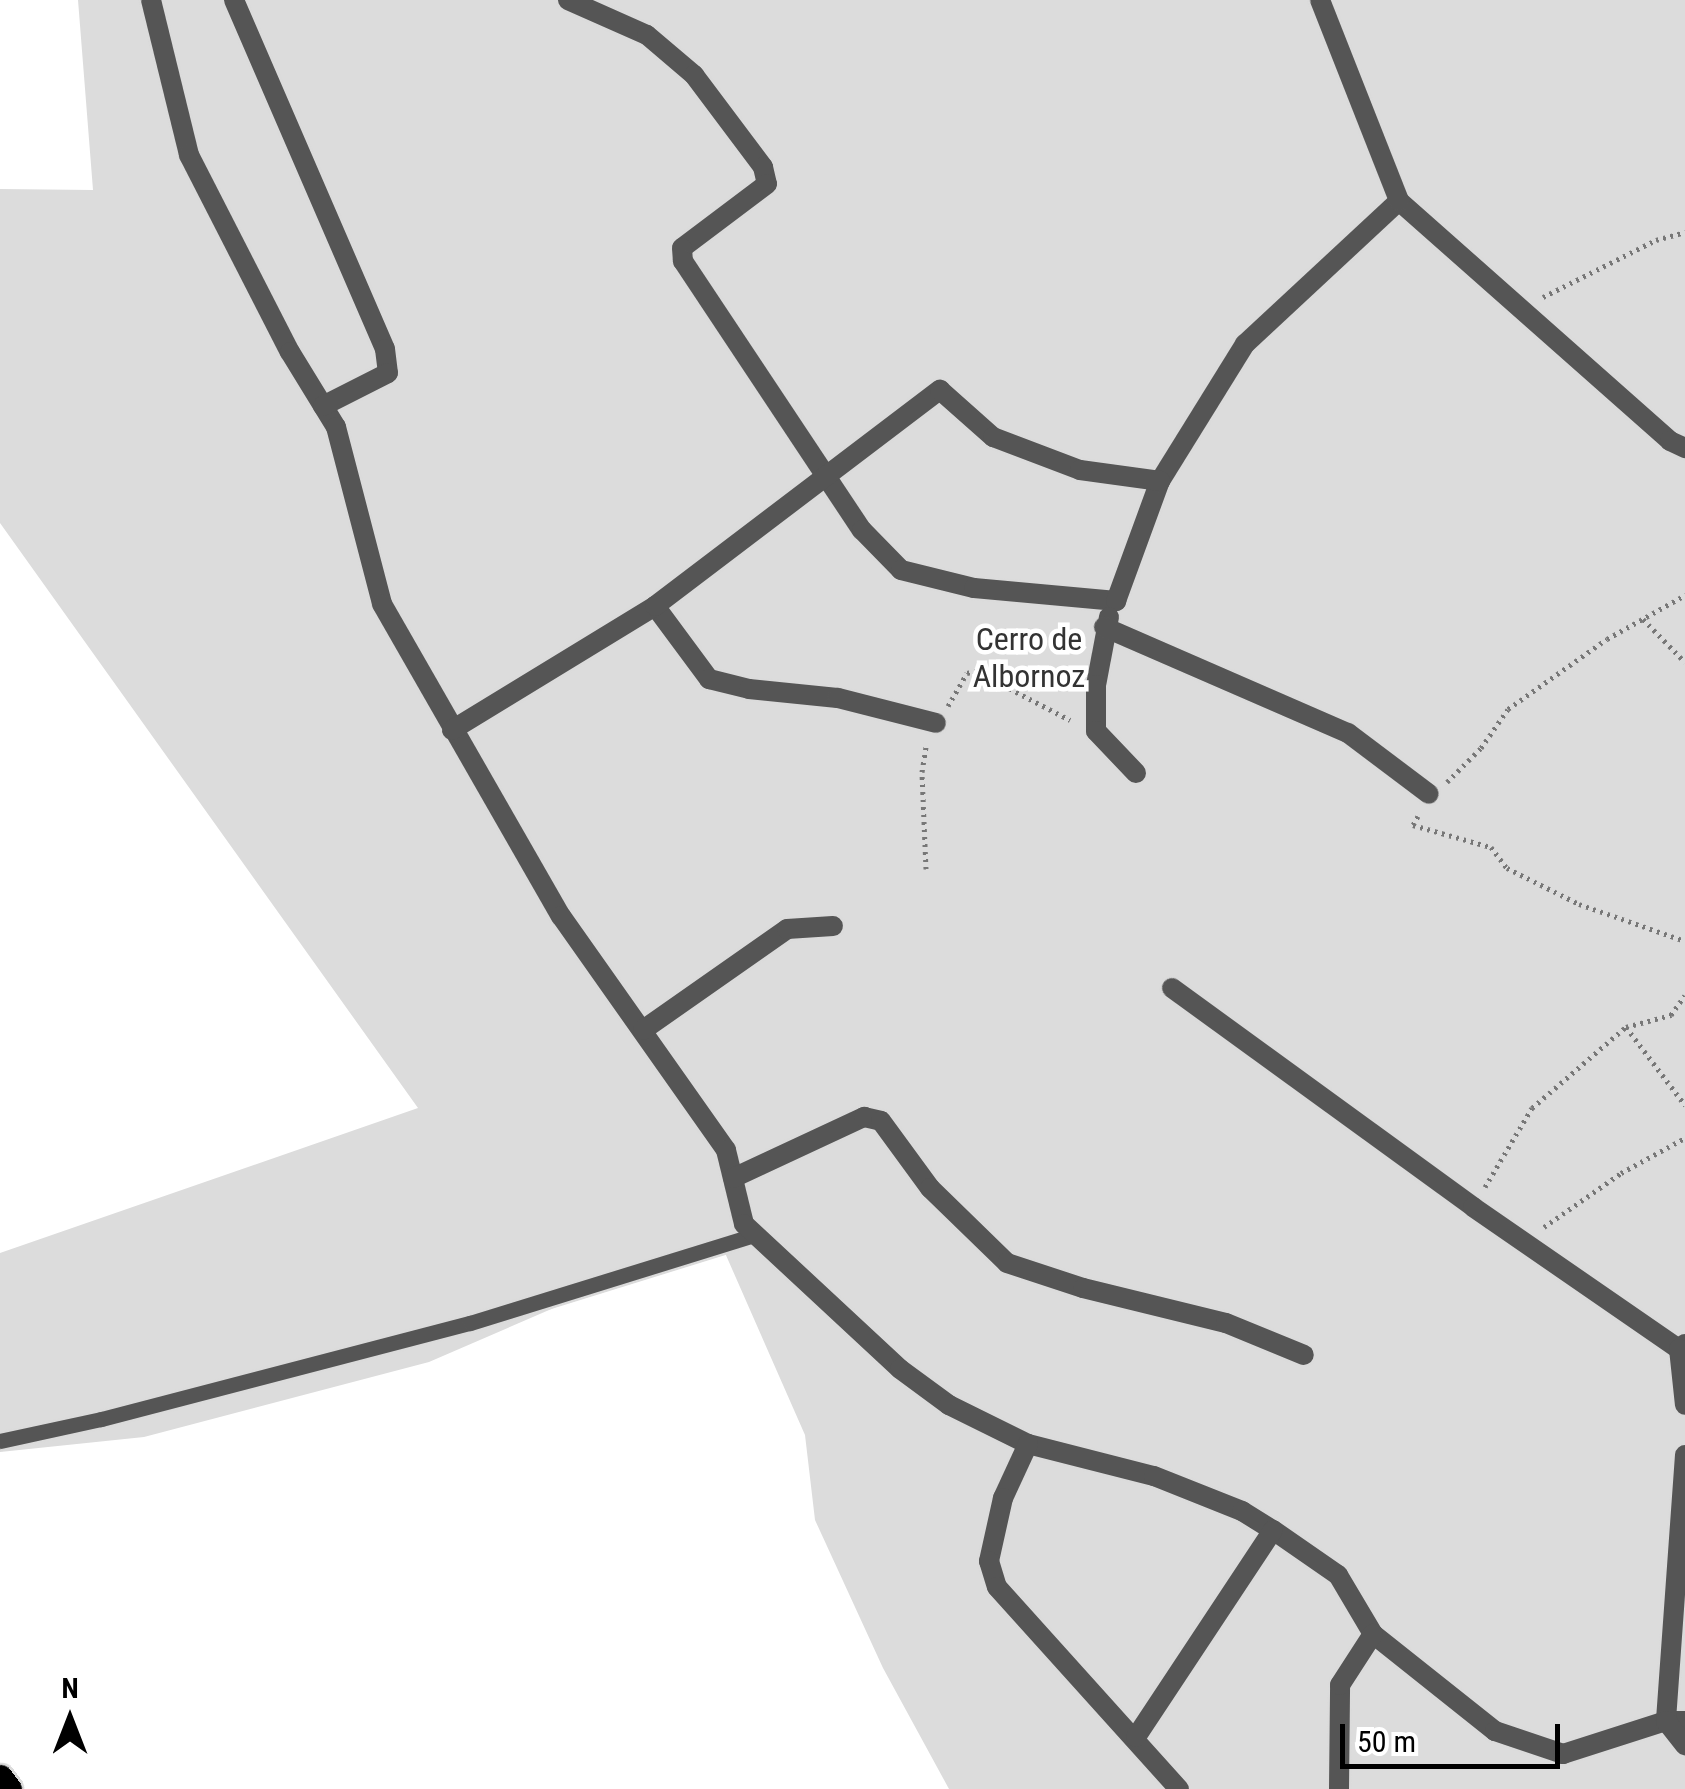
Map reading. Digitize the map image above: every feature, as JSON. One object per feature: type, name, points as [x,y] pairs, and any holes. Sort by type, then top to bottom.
[{"type":"main road","points":[[0,1777],[9,1789]]},
{"type":"street","points":[[150,0],[189,155],[290,352],[336,428],[382,604],[560,916],[726,1150],[744,1224],[796,1268],[900,1369],[949,1405],[1028,1444],[1154,1476],[1242,1511],[1273,1530],[1338,1574],[1372,1634],[1496,1731],[1563,1754],[1676,1721]]},
{"type":"street","points":[[234,0],[385,348],[388,373],[322,406]]},
{"type":"street","points":[[568,0],[647,35],[694,75],[763,167],[767,184],[682,248],[683,261],[862,530],[900,570],[974,588],[1116,601]]},
{"type":"street","points":[[1320,0],[1398,201],[1670,441],[1685,448]]},
{"type":"street","points":[[1136,773],[1096,731],[1096,685],[1104,627],[1160,481],[1246,344],[1398,201]]},
{"type":"street","points":[[452,730],[656,606],[940,390],[993,437],[1080,470],[1160,481]]},
{"type":"street","points":[[656,606],[709,679],[749,689],[838,698],[936,723]]},
{"type":"street","points":[[1104,627],[1348,734],[1429,794]]},
{"type":"street","points":[[643,1030],[787,930],[833,926]]},
{"type":"street","points":[[1172,988],[1524,1243],[1682,1346],[1685,1405]]},
{"type":"street","points":[[733,1178],[864,1117],[881,1121],[930,1188],[1008,1263],[1083,1288],[1226,1323],[1304,1355]]},
{"type":"street","points":[[1028,1444],[1003,1498],[989,1561],[997,1587],[1178,1789]]},
{"type":"street","points":[[1685,1455],[1676,1721],[1685,1745]]},
{"type":"street","points":[[1136,1738],[1273,1530]]},
{"type":"street","points":[[1339,1789],[1340,1686],[1372,1634]]},
{"type":"lane","points":[[0,1441],[470,1322],[755,1236]]},
{"type":"path","points":[[1522,307],[1656,240],[1685,232]]},
{"type":"path","points":[[1685,596],[1643,619],[1508,708],[1481,748],[1452,779],[1429,794],[1413,825],[1491,847],[1507,868],[1579,904],[1685,941]]},
{"type":"path","points":[[1643,619],[1685,662]]},
{"type":"path","points":[[926,869],[922,772],[926,742],[967,673],[976,671],[1096,731]]},
{"type":"path","points":[[1473,1207],[1532,1108],[1626,1027],[1671,1015],[1685,994]]},
{"type":"path","points":[[1626,1027],[1685,1104]]},
{"type":"path","points":[[1524,1243],[1621,1173],[1685,1138]]},
{"type":"green space","name":"Cerro de Albornoz","points":[[78,0],[1685,0],[1685,1789],[949,1789],[883,1668],[815,1520],[805,1435],[718,1237],[429,1362],[144,1437],[0,1452],[0,1253],[418,1108],[0,523],[0,189],[93,190]]}]
